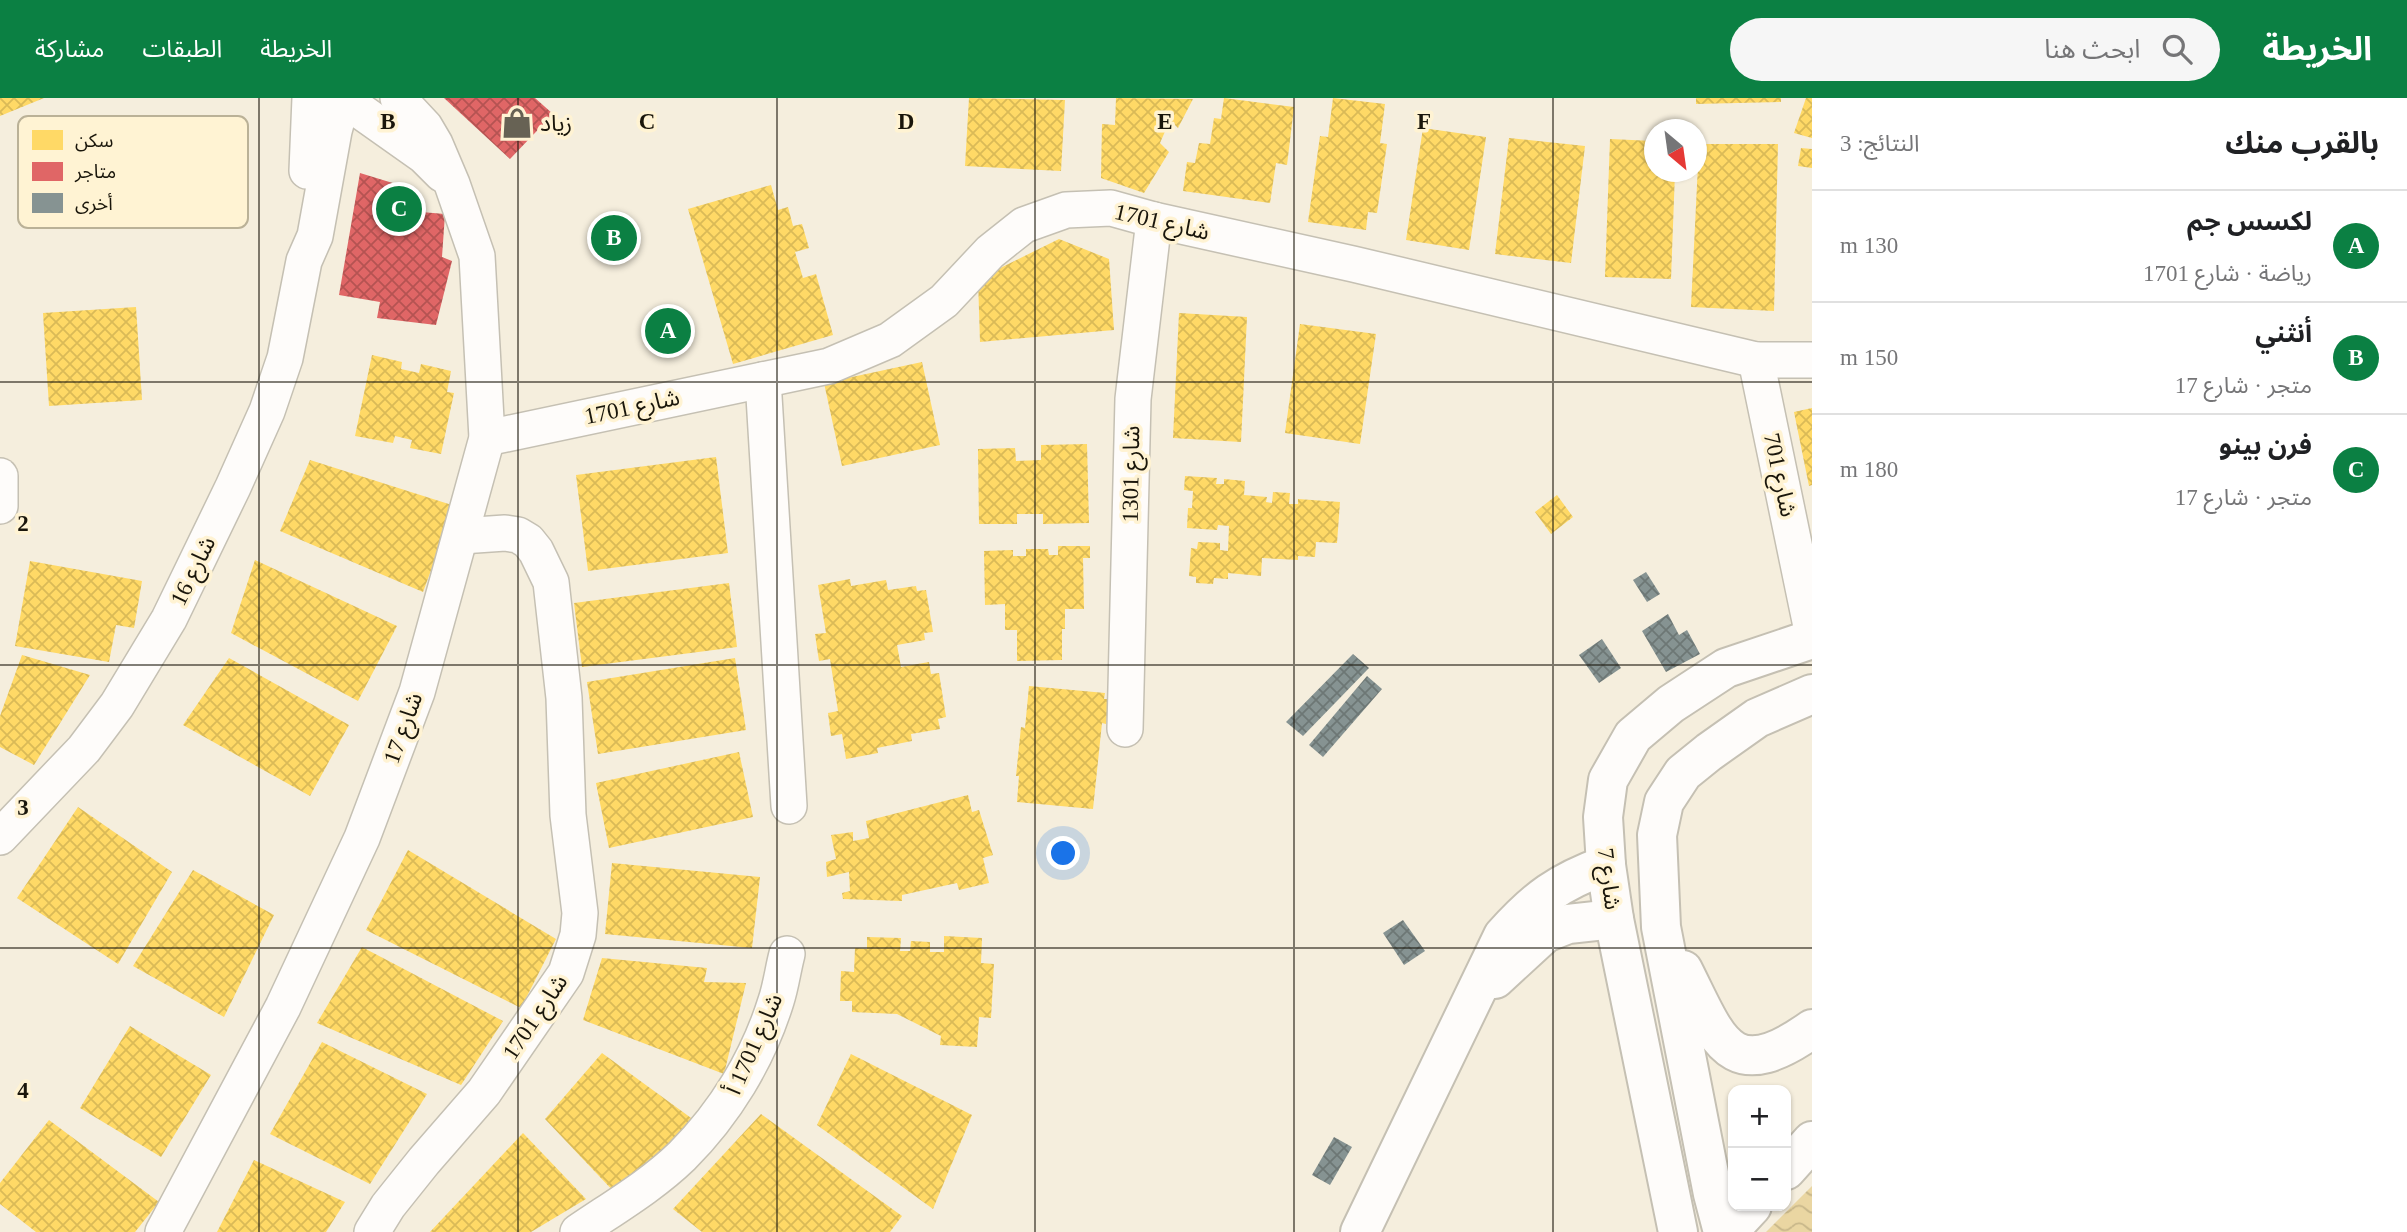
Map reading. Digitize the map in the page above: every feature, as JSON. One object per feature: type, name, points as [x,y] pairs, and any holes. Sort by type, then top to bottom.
[{"type":"main road","name":"شارع 7","points":[[1678,1230],[1605,865],[1603,817],[1608,780],[1633,736],[1671,704],[1726,668],[1812,639]]},
{"type":"main road","name":"شارع 7","points":[[1725,1232],[1713,1194],[1661,927],[1657,835],[1664,802],[1683,773],[1757,718],[1812,695]]},
{"type":"main road","points":[[1360,1232],[1503,936],[1522,915],[1572,878],[1605,865]]},
{"type":"main road","points":[[1474,1000],[1545,933],[1568,924],[1614,919]]},
{"type":"main road","points":[[1661,927],[1714,1032],[1736,1053],[1755,1057],[1776,1051],[1812,1029]]},
{"type":"main road","points":[[1791,1164],[1812,1141]]},
{"type":"main road","points":[[1725,1232],[1747,1211]]},
{"type":"street","name":"شارع 16","points":[[0,837],[84,749],[117,705],[169,619],[233,487],[274,391],[285,358],[304,261],[310,98]]},
{"type":"street","name":"شارع 16","points":[[304,261],[314,236],[340,106]]},
{"type":"street","name":"شارع 17","points":[[163,1232],[283,1007],[362,838],[417,692],[487,438],[477,256],[453,184],[424,156],[391,112],[340,106]]},
{"type":"street","name":"شارع 1701","points":[[487,438],[829,366],[890,340],[944,301],[990,252],[1024,225],[1066,210],[1111,208],[1756,360],[1812,360]]},
{"type":"street","name":"شارع 1301","points":[[1125,729],[1133,399],[1154,220]]},
{"type":"street","name":"شارع 701","points":[[1756,360],[1812,631]]},
{"type":"street","points":[[763,380],[789,806]]},
{"type":"street","points":[[0,476],[0,506]]},
{"type":"street","name":"شارع 1701","points":[[372,1232],[388,1206],[499,1071],[566,973],[578,935],[580,913],[568,815],[564,698],[551,582],[536,551],[528,541],[518,535],[505,533],[461,536]]},
{"type":"street","name":"شارع 1701 أ","points":[[578,1232],[642,1189],[682,1156],[728,1103],[752,1058],[776,1001],[787,954]]},
{"type":"water","points":[[1812,1186],[1812,1232],[1766,1232],[1787,1211],[1791,1211],[1791,1207]]},
{"type":"building: سكن","points":[[0,98],[44,98],[0,116]]},
{"type":"building: سكن","points":[[969,98],[1065,100],[1061,171],[965,166]]},
{"type":"building: سكن","points":[[1116,98],[1193,99],[1178,128],[1170,120],[1160,143],[1169,152],[1144,193],[1101,178],[1102,124],[1115,125]]},
{"type":"building: سكن","points":[[1224,98],[1294,107],[1287,165],[1276,163],[1270,203],[1183,191],[1187,162],[1195,163],[1199,143],[1210,144],[1214,118],[1221,119]]},
{"type":"building: سكن","points":[[1333,98],[1385,104],[1380,143],[1387,144],[1377,213],[1368,212],[1366,230],[1308,222],[1320,136],[1328,137]]},
{"type":"building: سكن","points":[[1696,98],[1781,98],[1781,102],[1696,104]]},
{"type":"building: سكن","points":[[1806,98],[1812,98],[1812,138],[1794,133]]},
{"type":"building: سكن","points":[[1423,128],[1486,137],[1469,250],[1406,240]]},
{"type":"building: سكن","points":[[1509,138],[1585,146],[1571,263],[1495,254]]},
{"type":"building: سكن","points":[[1610,139],[1644,141],[1644,182],[1675,182],[1671,279],[1605,277]]},
{"type":"building: سكن","points":[[1707,144],[1778,144],[1774,311],[1691,307],[1697,182],[1707,182]]},
{"type":"building: سكن","points":[[1801,148],[1812,149],[1812,168],[1798,166]]},
{"type":"building: سكن","points":[[771,185],[778,210],[788,207],[793,226],[802,224],[809,248],[795,252],[803,278],[816,274],[833,335],[733,364],[688,209]]},
{"type":"building: سكن","points":[[1059,239],[1109,259],[1114,330],[980,342],[978,279]]},
{"type":"building: سكن","points":[[136,307],[142,400],[49,406],[43,313]]},
{"type":"building: سكن","points":[[1179,313],[1247,317],[1241,442],[1173,438]]},
{"type":"building: سكن","points":[[1300,324],[1376,334],[1360,444],[1285,433]]},
{"type":"building: سكن","points":[[372,355],[402,362],[401,369],[419,373],[421,364],[451,371],[447,392],[454,393],[441,454],[410,448],[412,440],[395,436],[393,443],[355,436]]},
{"type":"building: سكن","points":[[922,362],[940,445],[842,466],[824,383]]},
{"type":"building: سكن","points":[[1812,408],[1812,485],[1809,486],[1794,412]]},
{"type":"building: سكن","points":[[1087,444],[1089,523],[1043,524],[1043,514],[1017,514],[1017,524],[979,524],[978,449],[1015,448],[1016,461],[1041,460],[1041,445]]},
{"type":"building: سكن","points":[[716,457],[728,553],[588,571],[576,475]]},
{"type":"building: سكن","points":[[310,460],[455,506],[423,592],[280,531]]},
{"type":"building: سكن","points":[[1185,476],[1217,478],[1216,484],[1224,484],[1224,479],[1245,481],[1244,495],[1267,497],[1266,502],[1272,503],[1273,492],[1290,493],[1289,504],[1298,504],[1298,499],[1340,502],[1337,543],[1316,542],[1315,557],[1298,556],[1298,560],[1262,558],[1261,576],[1228,573],[1228,579],[1214,578],[1213,584],[1196,583],[1196,577],[1189,576],[1191,548],[1197,549],[1198,542],[1220,543],[1220,550],[1228,551],[1229,526],[1218,525],[1217,530],[1187,528],[1188,508],[1192,508],[1193,491],[1184,490]]},
{"type":"building: سكن","points":[[1557,495],[1573,517],[1551,534],[1535,512]]},
{"type":"building: سكن","points":[[1058,546],[1090,546],[1090,558],[1083,558],[1084,609],[1065,609],[1062,660],[1017,661],[1017,630],[1005,630],[1005,604],[985,605],[984,551],[1013,550],[1013,556],[1026,556],[1026,549],[1048,549],[1049,555],[1058,555]]},
{"type":"building: سكن","points":[[255,560],[397,626],[358,701],[231,633]]},
{"type":"building: سكن","points":[[30,561],[142,581],[134,628],[116,625],[109,662],[15,646]]},
{"type":"building: سكن","points":[[850,579],[851,586],[886,580],[888,590],[916,586],[917,591],[926,590],[933,632],[924,633],[925,640],[897,645],[901,667],[929,662],[931,674],[939,673],[946,717],[938,719],[940,729],[911,734],[912,741],[877,748],[878,753],[846,759],[842,734],[831,736],[828,713],[838,711],[830,659],[819,661],[815,634],[826,633],[818,585]]},
{"type":"building: سكن","points":[[729,583],[737,647],[582,667],[574,603]]},
{"type":"building: سكن","points":[[22,655],[90,675],[34,765],[0,747],[0,716]]},
{"type":"building: سكن","points":[[229,658],[349,725],[310,796],[183,725]]},
{"type":"building: سكن","points":[[735,658],[746,730],[598,754],[587,682]]},
{"type":"building: سكن","points":[[1029,686],[1105,693],[1104,699],[1109,699],[1106,724],[1102,723],[1093,809],[1017,802],[1019,776],[1016,776],[1021,727],[1025,728]]},
{"type":"building: سكن","points":[[739,752],[753,817],[609,848],[596,783]]},
{"type":"building: سكن","points":[[968,795],[972,812],[979,810],[993,855],[983,858],[989,883],[959,890],[957,883],[902,895],[902,901],[843,899],[842,893],[850,891],[849,872],[827,877],[826,862],[836,859],[831,835],[853,832],[853,841],[869,838],[866,821]]},
{"type":"building: سكن","points":[[78,807],[172,872],[118,964],[17,898]]},
{"type":"building: سكن","points":[[408,850],[556,939],[521,1008],[366,930]]},
{"type":"building: سكن","points":[[612,863],[760,877],[752,948],[605,934]]},
{"type":"building: سكن","points":[[193,870],[274,915],[224,1017],[133,966]]},
{"type":"building: سكن","points":[[944,936],[982,938],[981,963],[994,964],[991,1018],[979,1017],[977,1047],[940,1045],[941,1036],[897,1014],[852,1012],[852,1001],[840,1001],[841,971],[854,972],[855,948],[867,949],[867,937],[901,938],[900,951],[910,951],[911,941],[930,942],[930,952],[944,952]]},
{"type":"building: سكن","points":[[362,947],[503,1021],[461,1085],[317,1023]]},
{"type":"building: سكن","points":[[602,958],[707,968],[704,982],[746,983],[724,1074],[583,1020]]},
{"type":"building: سكن","points":[[130,1026],[211,1075],[161,1157],[80,1108]]},
{"type":"building: سكن","points":[[322,1042],[427,1094],[370,1184],[270,1134]]},
{"type":"building: سكن","points":[[602,1053],[698,1123],[617,1195],[545,1119]]},
{"type":"building: سكن","points":[[851,1054],[972,1115],[933,1209],[817,1125]]},
{"type":"building: سكن","points":[[761,1114],[902,1216],[890,1232],[702,1232],[673,1209]]},
{"type":"building: سكن","points":[[49,1120],[159,1202],[135,1232],[36,1232],[0,1204],[0,1183]]},
{"type":"building: سكن","points":[[523,1133],[586,1199],[531,1232],[430,1232]]},
{"type":"building: سكن","points":[[254,1160],[345,1202],[326,1232],[217,1232]]},
{"type":"building: متاجر","points":[[444,98],[535,98],[553,114],[510,159]]},
{"type":"building: متاجر","points":[[360,173],[409,188],[409,211],[445,214],[442,257],[452,261],[436,325],[377,318],[380,302],[339,295]]},
{"type":"building: أخرى","points":[[1646,572],[1660,594],[1647,602],[1633,580]]},
{"type":"building: أخرى","points":[[1668,614],[1679,635],[1687,630],[1700,654],[1666,672],[1642,631]]},
{"type":"building: أخرى","points":[[1602,639],[1621,668],[1599,683],[1579,655]]},
{"type":"building: أخرى","points":[[1353,654],[1369,668],[1303,736],[1286,722]]},
{"type":"building: أخرى","points":[[1367,676],[1382,689],[1323,757],[1309,745]]},
{"type":"building: أخرى","points":[[1403,920],[1425,951],[1404,965],[1383,933]]},
{"type":"building: أخرى","points":[[1334,1137],[1352,1147],[1330,1185],[1312,1175]]},
{"type":"place","name":"زياد","points":[[517,123]]},
{"type":"place","name":"فرن بينو","points":[[399,209]]},
{"type":"place","name":"أنثني","points":[[614,238]]},
{"type":"place","name":"لكسس جم","points":[[668,331]]}]
